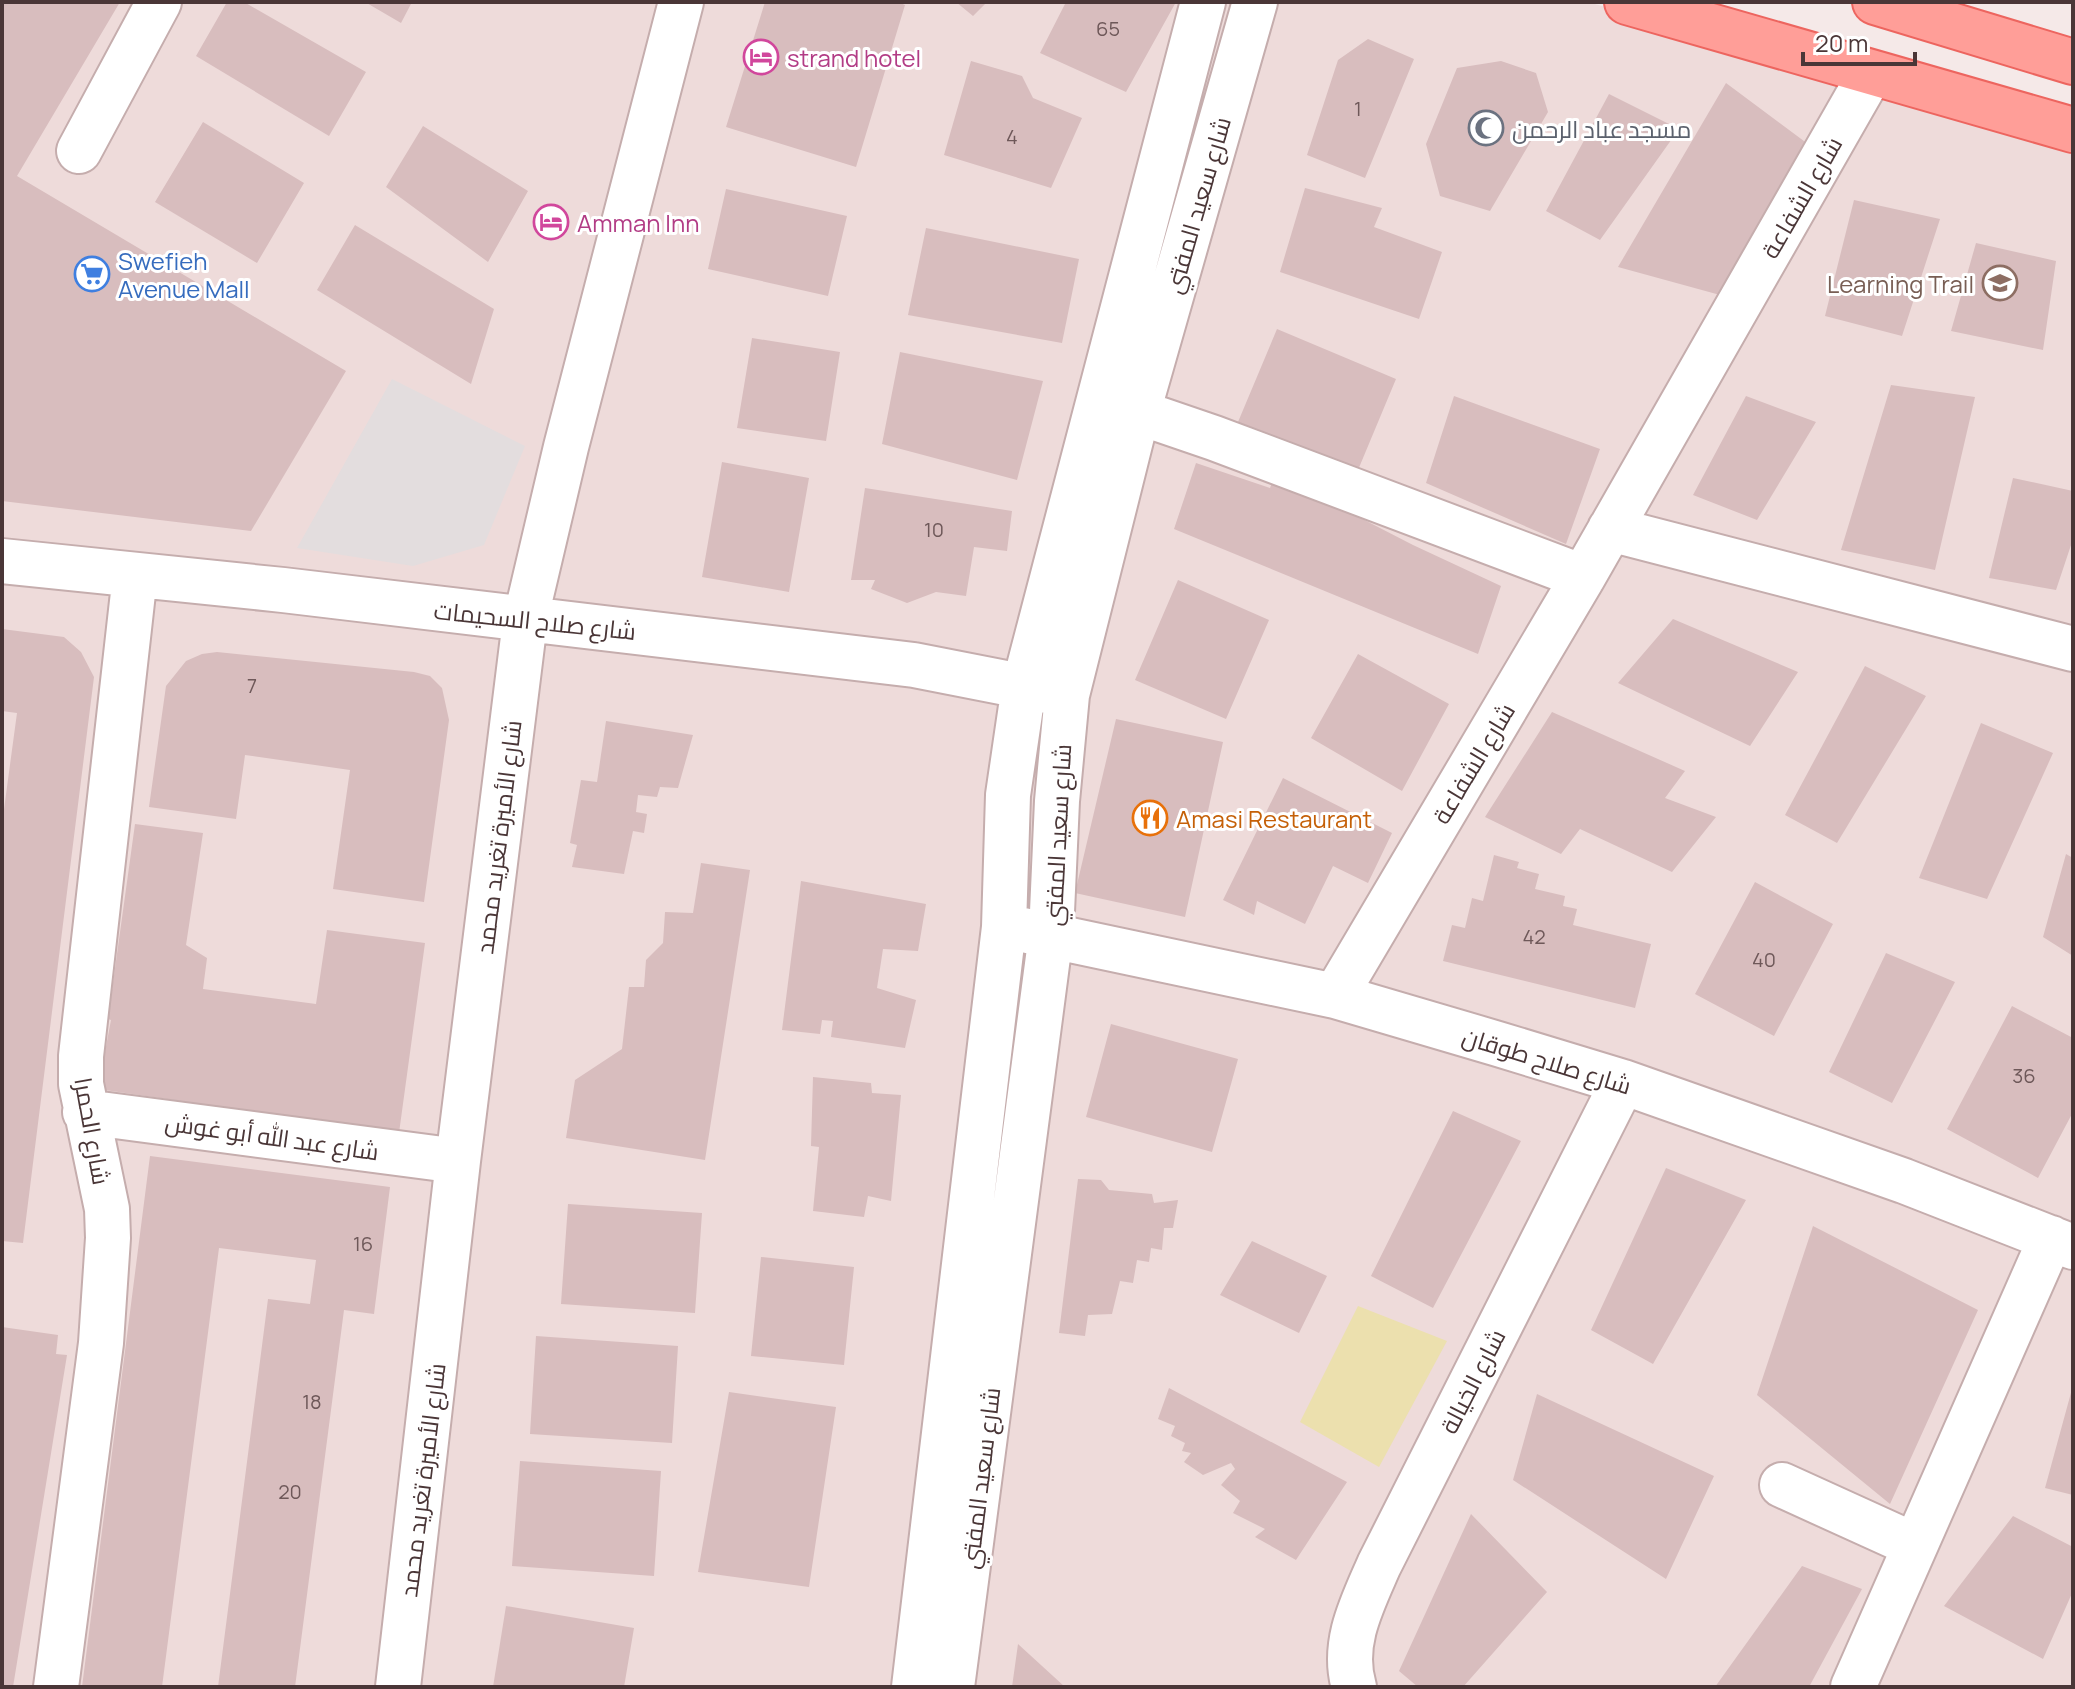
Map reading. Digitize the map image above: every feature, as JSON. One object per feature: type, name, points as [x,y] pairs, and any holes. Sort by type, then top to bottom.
[{"type":"main road","points":[[1627,2],[2073,130]]},
{"type":"main road","points":[[1875,2],[2073,62]]},
{"type":"street","points":[[79,151],[159,2]]},
{"type":"street","name":"شارع الأميرة تغريد محمد","points":[[398,1687],[458,1161],[525,621],[566,447],[681,2]]},
{"type":"street","name":"شارع سعيد المفتي","points":[[914,1687],[1004,927],[1008,795],[1024,686],[1203,2]]},
{"type":"street","name":"شارع سعيد المفتي","points":[[952,1687],[1051,934],[1057,801],[1067,695],[1138,412],[1255,2]]},
{"type":"street","name":"شارع الشفاعة","points":[[1335,996],[1583,577],[1871,73]]},
{"type":"street","points":[[1138,412],[1583,577]]},
{"type":"street","points":[[1610,529],[2073,649]]},
{"type":"street","name":"شارع صلاح السحيمات","points":[[2,561],[914,665],[1067,695]]},
{"type":"street","name":"شارع الحمرا","points":[[56,1687],[106,1291],[107,1209],[81,1084],[84,1017],[135,575]]},
{"type":"street","name":"شارع صلاح طوقان","points":[[1004,927],[1051,934],[1335,996],[1623,1082],[1904,1181],[2062,1242]]},
{"type":"street","name":"شارع الخيالة","points":[[1354,1687],[1349,1671],[1349,1648],[1357,1613],[1623,1082]]},
{"type":"street","name":"شارع عبد الله أبو غوش","points":[[85,1112],[458,1161]]},
{"type":"street","points":[[1853,1687],[1914,1545],[2062,1242]]},
{"type":"street","points":[[1782,1485],[1914,1545]]},
{"type":"shaded area","points":[[2,2],[1588,2],[2073,142],[2073,1687],[2,1687]]},
{"type":"shaded area","points":[[392,379],[525,446],[484,545],[413,566],[297,548]]},
{"type":"shaded area","points":[[1358,1306],[1447,1341],[1379,1467],[1300,1422]]},
{"type":"building","name":"Swefieh Avenue Mall","points":[[2,2],[120,2],[17,176],[346,371],[251,531],[2,501]]},
{"type":"building","points":[[227,2],[244,2],[366,72],[329,136],[196,56]]},
{"type":"building","points":[[365,2],[412,2],[401,23]]},
{"type":"building","points":[[765,2],[898,2],[905,5],[856,167],[726,127]]},
{"type":"building","points":[[956,2],[987,2],[973,16]]},
{"type":"building","points":[[1066,2],[1176,2],[1126,92],[1040,53]]},
{"type":"building","points":[[1368,39],[1414,59],[1365,178],[1307,155],[1338,60]]},
{"type":"building","points":[[971,61],[1022,76],[1033,98],[1082,118],[1051,188],[944,155]]},
{"type":"building","name":"مسجد عباد الرحمن","points":[[1501,61],[1536,73],[1548,112],[1490,211],[1440,196],[1426,144],[1457,68]]},
{"type":"building","points":[[1726,83],[1816,150],[1731,298],[1618,267]]},
{"type":"building","points":[[1609,94],[1679,129],[1600,240],[1546,211]]},
{"type":"building","points":[[203,122],[304,183],[257,263],[155,202]]},
{"type":"building","points":[[423,126],[528,191],[488,262],[386,187]]},
{"type":"building","points":[[1305,188],[1382,208],[1374,227],[1442,252],[1419,319],[1280,272]]},
{"type":"building","points":[[726,189],[847,216],[828,296],[708,269]]},
{"type":"building","points":[[1854,200],[1940,219],[1902,336],[1825,316]]},
{"type":"building","points":[[355,225],[494,309],[471,384],[317,290]]},
{"type":"building","points":[[926,228],[1079,259],[1062,343],[908,315]]},
{"type":"building","points":[[1976,243],[2056,261],[2043,350],[1951,331]]},
{"type":"building","points":[[1277,329],[1396,379],[1358,470],[1238,422]]},
{"type":"building","points":[[752,338],[840,352],[826,441],[737,428]]},
{"type":"building","points":[[900,352],[1043,381],[1017,480],[882,444]]},
{"type":"building","points":[[1891,385],[1975,397],[1935,570],[1841,550]]},
{"type":"building","points":[[1454,396],[1600,449],[1566,544],[1426,483]]},
{"type":"building","points":[[1746,396],[1816,422],[1757,520],[1693,495]]},
{"type":"building","points":[[722,462],[809,478],[789,592],[702,577]]},
{"type":"building","points":[[1196,463],[1270,488],[1275,474],[1501,586],[1478,654],[1174,529]]},
{"type":"building","points":[[2013,478],[2073,491],[2073,539],[2056,590],[1989,578]]},
{"type":"building","points":[[865,488],[1012,511],[1007,551],[974,547],[966,596],[936,592],[907,603],[871,589],[875,580],[851,580]]},
{"type":"building","points":[[1178,580],[1269,620],[1226,719],[1135,680]]},
{"type":"building","points":[[1673,619],[1798,672],[1750,746],[1618,683]]},
{"type":"building","points":[[2,629],[64,637],[81,652],[94,677],[23,1243],[2,1241],[2,824],[17,713],[2,711]]},
{"type":"building","points":[[217,652],[414,672],[430,676],[442,688],[449,720],[424,902],[333,889],[350,770],[245,755],[236,819],[149,807],[166,686],[186,661]]},
{"type":"building","points":[[1358,654],[1449,704],[1402,791],[1311,738]]},
{"type":"building","points":[[1865,666],[1926,696],[1837,843],[1785,815]]},
{"type":"building","points":[[1552,712],[1685,771],[1665,798],[1716,817],[1672,872],[1580,829],[1561,854],[1485,817]]},
{"type":"building","name":"Amasi Restaurant","points":[[1116,719],[1223,742],[1185,917],[1075,893]]},
{"type":"building","points":[[606,721],[693,735],[678,788],[660,787],[657,797],[638,795],[636,812],[647,814],[644,833],[633,831],[624,874],[572,867],[577,845],[570,843],[581,780],[597,782]]},
{"type":"building","points":[[1981,723],[2053,753],[1987,899],[1919,878]]},
{"type":"building","points":[[1283,778],[1392,833],[1368,883],[1333,866],[1305,924],[1257,901],[1254,915],[1223,900]]},
{"type":"building","points":[[135,824],[203,833],[186,945],[207,958],[203,989],[316,1004],[327,930],[425,943],[399,1133],[98,1089],[111,1020],[108,1019]]},
{"type":"building","points":[[2066,854],[2073,858],[2073,956],[2043,937]]},
{"type":"building","points":[[1494,855],[1519,862],[1517,868],[1539,874],[1535,889],[1565,896],[1563,906],[1577,909],[1573,925],[1651,944],[1635,1008],[1443,961],[1452,925],[1465,928],[1472,898],[1483,901]]},
{"type":"building","points":[[701,863],[750,870],[705,1160],[566,1138],[575,1080],[622,1049],[629,987],[644,987],[646,960],[663,943],[665,912],[693,913]]},
{"type":"building","points":[[801,881],[926,904],[918,951],[883,949],[877,988],[916,1000],[905,1048],[831,1037],[833,1021],[822,1020],[820,1034],[782,1030]]},
{"type":"building","points":[[1755,882],[1833,924],[1774,1036],[1695,994]]},
{"type":"building","points":[[1886,953],[1955,982],[1892,1103],[1829,1072]]},
{"type":"building","points":[[2012,1006],[2073,1038],[2073,1112],[2038,1178],[1947,1129]]},
{"type":"building","points":[[1111,1024],[1238,1059],[1212,1152],[1086,1117]]},
{"type":"building","points":[[813,1077],[871,1083],[872,1093],[901,1095],[891,1201],[868,1196],[864,1217],[813,1211],[819,1147],[811,1146]]},
{"type":"building","points":[[1453,1111],[1521,1141],[1433,1308],[1371,1276]]},
{"type":"building","points":[[150,1156],[390,1187],[374,1314],[344,1310],[295,1687],[218,1687],[268,1299],[310,1304],[316,1260],[219,1248],[162,1687],[82,1687]]},
{"type":"building","points":[[1666,1168],[1746,1200],[1653,1364],[1591,1330]]},
{"type":"building","points":[[1078,1179],[1101,1180],[1109,1190],[1152,1194],[1154,1203],[1178,1200],[1173,1228],[1164,1228],[1162,1250],[1151,1248],[1149,1262],[1137,1260],[1133,1283],[1120,1281],[1112,1314],[1088,1315],[1085,1336],[1059,1333]]},
{"type":"building","points":[[568,1204],[702,1213],[695,1313],[561,1304]]},
{"type":"building","points":[[1813,1226],[1978,1310],[1890,1504],[1757,1395]]},
{"type":"building","points":[[1252,1241],[1327,1276],[1299,1333],[1220,1295]]},
{"type":"building","points":[[761,1257],[854,1267],[844,1365],[751,1356]]},
{"type":"building","points":[[2,1327],[58,1335],[56,1354],[67,1355],[13,1687],[2,1687]]},
{"type":"building","points":[[536,1336],[678,1346],[672,1443],[530,1434]]},
{"type":"building","points":[[1169,1388],[1347,1482],[1296,1560],[1255,1537],[1265,1529],[1233,1513],[1240,1501],[1221,1485],[1235,1469],[1231,1463],[1203,1475],[1184,1462],[1191,1453],[1182,1451],[1185,1443],[1171,1436],[1175,1426],[1158,1419]]},
{"type":"building","points":[[2073,1389],[2073,1495],[2045,1488]]},
{"type":"building","points":[[729,1392],[836,1407],[809,1587],[698,1572]]},
{"type":"building","points":[[1537,1394],[1714,1476],[1666,1579],[1513,1480]]},
{"type":"building","points":[[520,1461],[661,1471],[654,1576],[512,1566]]},
{"type":"building","points":[[1471,1514],[1547,1592],[1463,1687],[1418,1687],[1399,1671]]},
{"type":"building","points":[[2013,1516],[2073,1547],[2073,1591],[2043,1659],[1944,1606]]},
{"type":"building","points":[[1802,1566],[1862,1589],[1809,1687],[1715,1687]]},
{"type":"building","points":[[506,1606],[634,1628],[624,1687],[493,1687]]},
{"type":"building","points":[[1018,1644],[1065,1687],[1012,1687]]},
{"type":"place","name":"strand hotel","points":[[761,57]]},
{"type":"place","name":"مسجد عباد الرحمن","points":[[1486,128]]},
{"type":"place","name":"Amman Inn","points":[[551,222]]},
{"type":"place","name":"Swefieh Avenue Mall","points":[[92,274]]},
{"type":"place","name":"Learning Trail","points":[[2000,283]]},
{"type":"place","name":"Amasi Restaurant","points":[[1150,818]]}]
